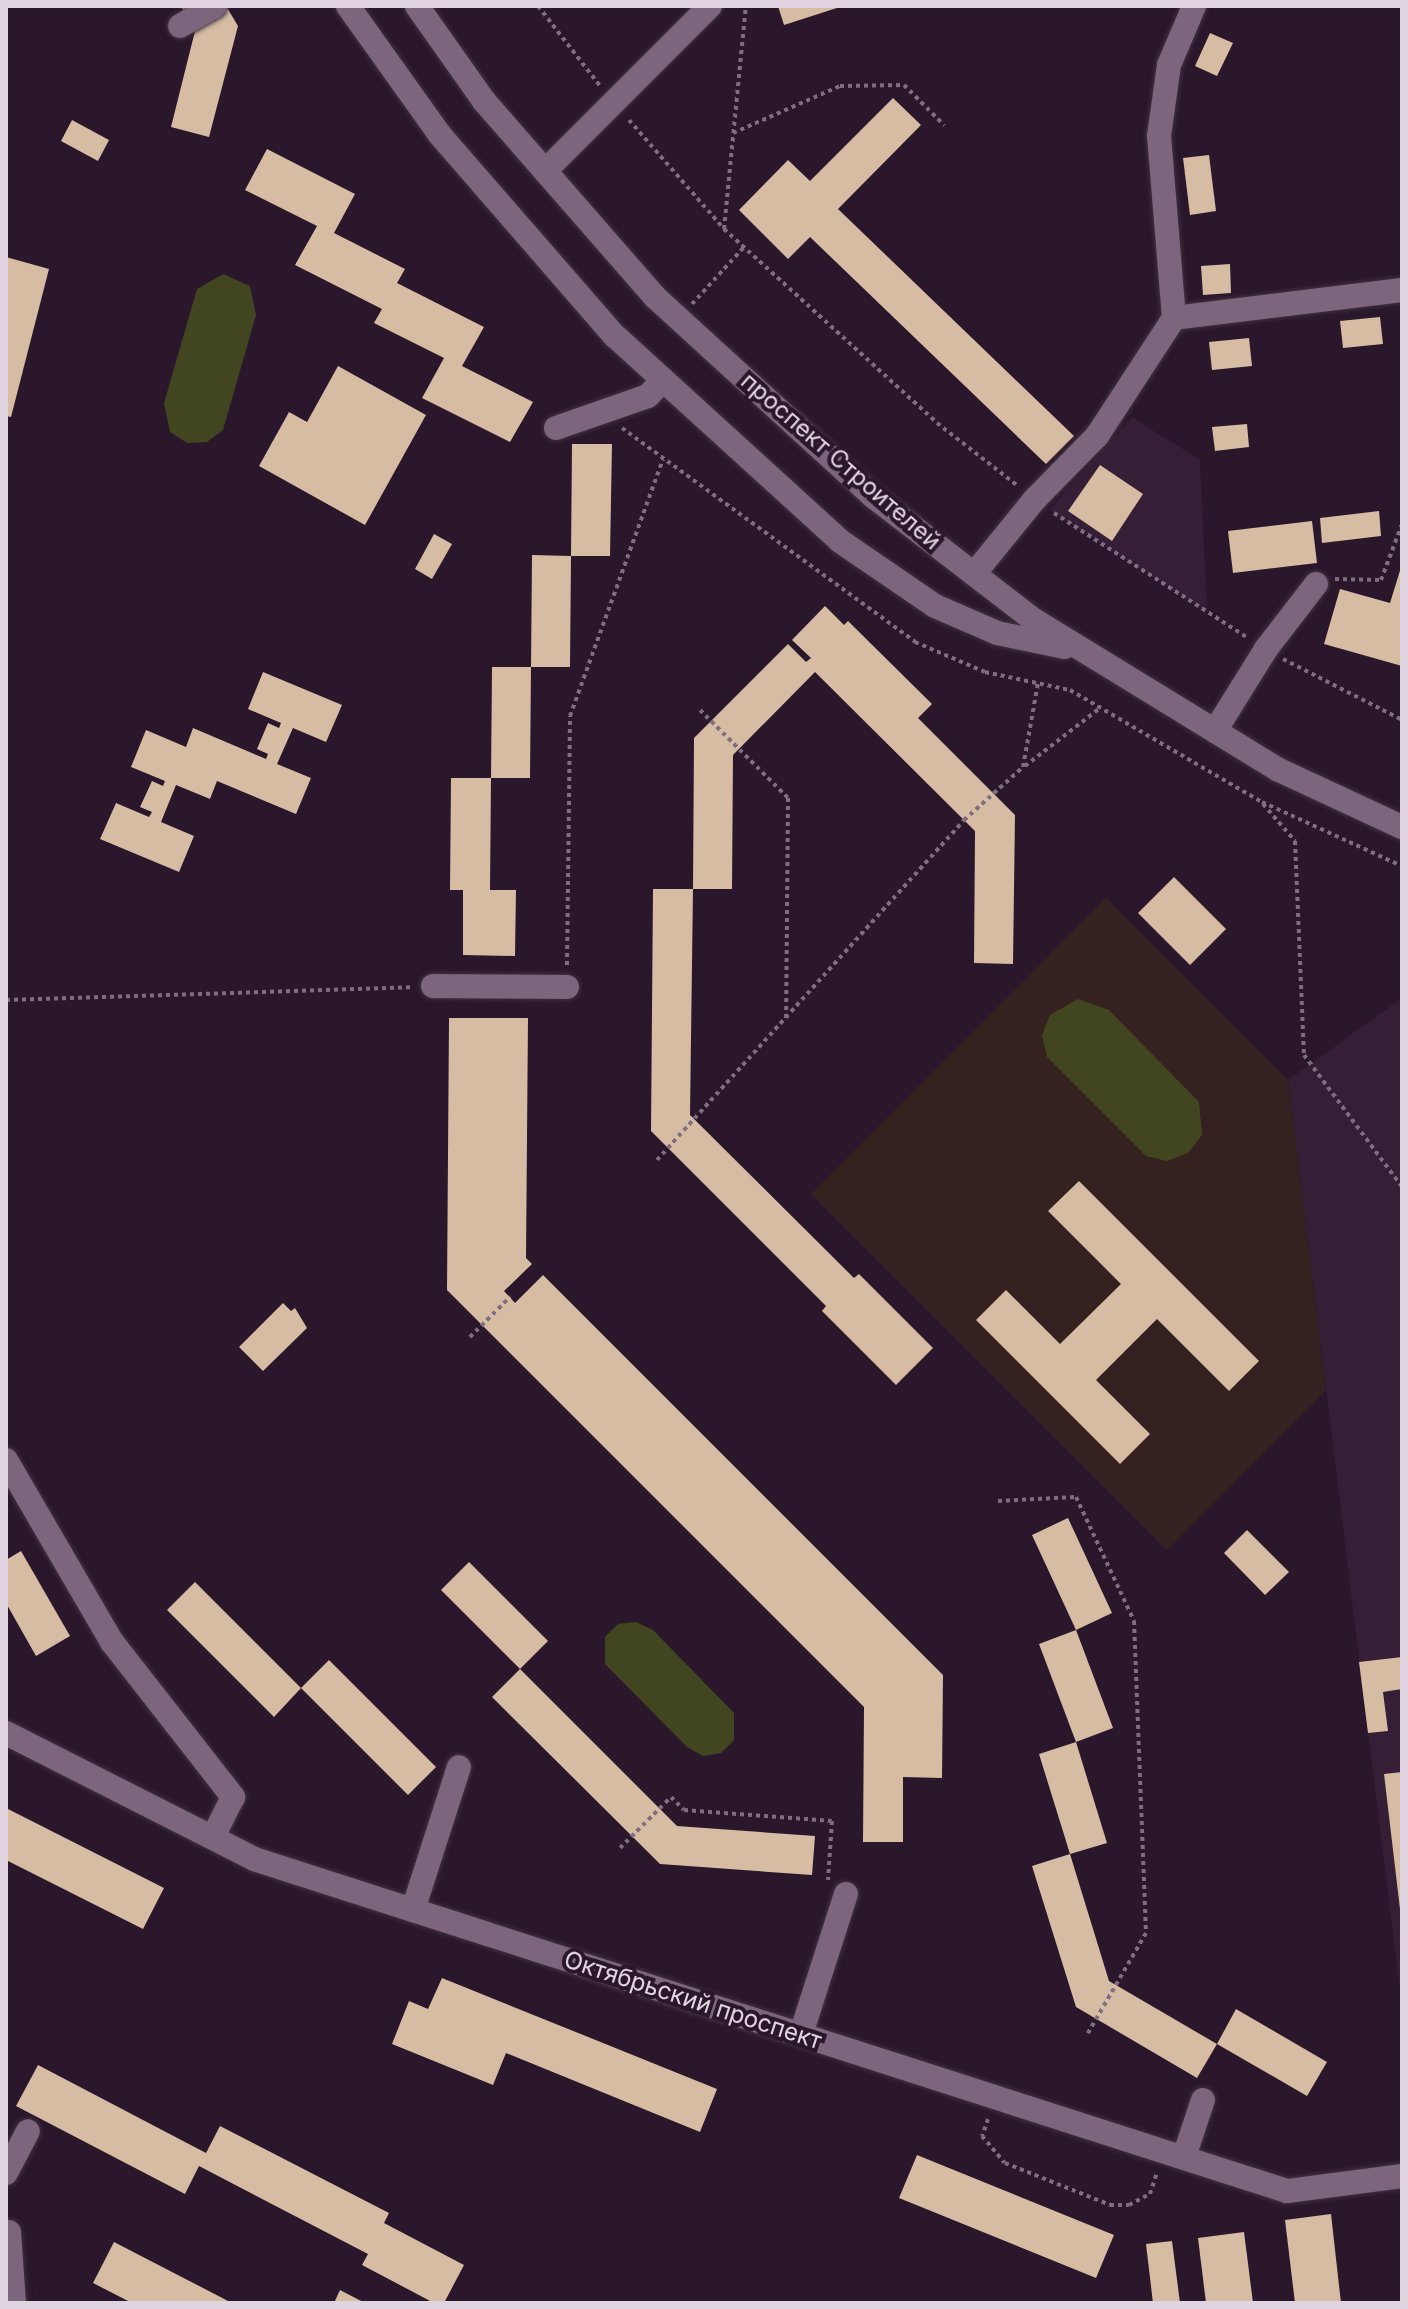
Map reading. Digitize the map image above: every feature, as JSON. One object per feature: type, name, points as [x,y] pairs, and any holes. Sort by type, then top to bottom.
[{"type":"street","points":[[180,26],[215,6]]},
{"type":"street","points":[[348,6],[440,135],[615,336],[840,541],[935,606],[997,633],[1083,650]]},
{"type":"street","name":"проспект Строителей","points":[[417,6],[484,101],[655,297],[874,497],[974,574],[1083,650],[1279,770],[1402,827]]},
{"type":"street","points":[[545,171],[710,6]]},
{"type":"street","points":[[974,574],[1035,499],[1097,436],[1174,318],[1159,136],[1169,65],[1194,6]]},
{"type":"street","points":[[1174,318],[1402,290]]},
{"type":"street","points":[[556,428],[648,396],[663,380]]},
{"type":"street","points":[[1215,731],[1266,649],[1316,584]]},
{"type":"street","points":[[433,986],[567,987]]},
{"type":"street","points":[[6,1460],[112,1642],[233,1797],[213,1837]]},
{"type":"street","name":"Октябрьский проспект","points":[[6,1733],[254,1859],[344,1900],[413,1910],[1287,2191],[1402,2176]]},
{"type":"street","points":[[413,1910],[459,1767]]},
{"type":"street","points":[[801,2034],[836,1893]]},
{"type":"street","points":[[1184,2157],[1203,2100]]},
{"type":"street","points":[[6,2173],[28,2131]]},
{"type":"street","points":[[9,2232],[14,2303]]},
{"type":"path","points":[[746,6],[724,229],[937,423],[1089,540],[1324,685],[1402,720]]},
{"type":"path","points":[[733,133],[840,86],[904,85],[944,125]]},
{"type":"path","points":[[567,987],[570,716],[663,459]]},
{"type":"path","points":[[1316,584],[1344,577],[1381,580],[1402,524]]},
{"type":"path","points":[[1023,767],[1038,683]]},
{"type":"path","points":[[657,1160],[964,820],[1023,767],[1101,707]]},
{"type":"path","points":[[700,710],[788,798],[786,1020]]},
{"type":"path","points":[[1262,802],[1295,841],[1304,1055],[1402,1187]]},
{"type":"path","points":[[6,1000],[433,986]]},
{"type":"path","points":[[470,1337],[510,1297]]},
{"type":"path","points":[[998,1501],[1076,1497],[1134,1621],[1146,1933],[1088,2033]]},
{"type":"path","points":[[620,1848],[671,1797],[684,1810],[832,1821],[836,1893]]},
{"type":"path","points":[[995,2097],[982,2136],[1005,2163],[1110,2205],[1129,2205],[1150,2194]]},
{"type":"shaded area","points":[[1132,417],[1200,460],[1207,613],[1049,510]]},
{"type":"shaded area","points":[[1106,898],[1288,1080],[1326,1390],[1167,1550],[811,1194]]},
{"type":"shaded area","points":[[1402,998],[1402,2007],[1288,1080]]},
{"type":"green space","points":[[223,274],[250,286],[256,315],[223,430],[207,442],[187,443],[170,432],[164,403],[197,289]]},
{"type":"green space","points":[[1078,999],[1109,1010],[1199,1102],[1202,1135],[1188,1153],[1167,1161],[1146,1156],[1047,1057],[1042,1035],[1050,1015]]},
{"type":"green space","points":[[636,1622],[653,1630],[734,1713],[734,1740],[721,1753],[703,1756],[687,1747],[605,1664],[605,1637],[618,1624]]},
{"type":"building","points":[[181,6],[226,6],[238,26],[209,137],[171,127],[195,31]]},
{"type":"building","points":[[778,6],[839,6],[840,7],[784,25]]},
{"type":"building","points":[[1210,33],[1233,43],[1217,76],[1195,66]]},
{"type":"building","points":[[893,98],[921,125],[838,209],[1074,436],[1046,464],[810,237],[788,259],[739,210],[788,160],[810,181]]},
{"type":"building","points":[[72,120],[109,140],[98,161],[61,141]]},
{"type":"building","points":[[267,149],[355,194],[334,233],[405,269],[397,283],[484,327],[462,366],[533,402],[510,442],[422,398],[444,358],[374,323],[382,309],[295,265],[317,226],[245,190]]},
{"type":"building","points":[[1209,155],[1216,211],[1190,215],[1183,158]]},
{"type":"building","points":[[6,257],[49,269],[11,417],[6,416]]},
{"type":"building","points":[[1230,264],[1231,293],[1203,295],[1201,266]]},
{"type":"building","points":[[1380,317],[1383,344],[1343,348],[1340,321]]},
{"type":"building","points":[[1249,338],[1252,366],[1212,370],[1209,342]]},
{"type":"building","points":[[338,366],[426,415],[365,525],[259,466],[289,412],[307,422]]},
{"type":"building","points":[[1247,424],[1249,447],[1215,451],[1212,427]]},
{"type":"building","points":[[572,444],[612,444],[610,556],[571,556]]},
{"type":"building","points":[[1100,465],[1143,494],[1112,541],[1068,511]]},
{"type":"building","points":[[1379,511],[1381,536],[1322,543],[1320,518]]},
{"type":"building","points":[[1312,521],[1317,563],[1233,573],[1228,531]]},
{"type":"building","points":[[434,534],[452,544],[432,579],[415,569]]},
{"type":"building","points":[[532,555],[571,556],[570,667],[531,667]]},
{"type":"building","points":[[1402,564],[1402,666],[1324,644],[1340,589],[1390,603]]},
{"type":"building","points":[[825,606],[844,625],[848,621],[932,704],[918,718],[1015,815],[1013,964],[974,963],[975,831],[815,672],[733,755],[732,889],[693,889],[694,738],[788,644],[806,662],[811,658],[792,640]]},
{"type":"building","points":[[492,667],[531,667],[530,778],[491,778]]},
{"type":"building","points":[[263,672],[342,705],[326,742],[293,728],[277,764],[311,778],[296,814],[217,781],[210,799],[176,785],[161,822],[194,836],[179,872],[100,839],[116,803],[149,817],[152,812],[140,807],[152,781],[163,786],[165,781],[131,767],[146,730],[186,747],[193,728],[266,759],[268,754],[257,749],[268,723],[279,728],[281,723],[248,709]]},
{"type":"building","points":[[451,778],[491,778],[490,890],[516,890],[515,956],[463,955],[463,890],[450,890]]},
{"type":"building","points":[[1174,877],[1226,929],[1190,965],[1138,913]]},
{"type":"building","points":[[653,889],[693,889],[690,1115],[854,1278],[859,1274],[933,1348],[896,1385],[822,1311],[826,1306],[651,1131]]},
{"type":"building","points":[[449,1018],[528,1018],[526,1258],[532,1264],[504,1291],[515,1303],[543,1275],[943,1675],[942,1778],[903,1777],[903,1842],[863,1842],[864,1707],[447,1290]]},
{"type":"building","points":[[1079,1181],[1259,1361],[1229,1391],[1157,1319],[1096,1380],[1150,1434],[1120,1464],[976,1320],[1006,1290],[1060,1344],[1121,1284],[1048,1211]]},
{"type":"building","points":[[283,1303],[291,1311],[295,1308],[307,1328],[263,1371],[239,1347]]},
{"type":"building","points":[[1068,1518],[1112,1613],[1076,1630],[1032,1535]]},
{"type":"building","points":[[1247,1530],[1289,1572],[1265,1595],[1224,1553]]},
{"type":"building","points":[[21,1551],[70,1636],[36,1656],[6,1603],[6,1560]]},
{"type":"building","points":[[469,1562],[548,1641],[520,1669],[441,1590]]},
{"type":"building","points":[[195,1582],[301,1688],[274,1717],[167,1610]]},
{"type":"building","points":[[1076,1630],[1113,1728],[1076,1742],[1039,1644]]},
{"type":"building","points":[[1402,1657],[1402,1689],[1383,1692],[1388,1731],[1368,1733],[1359,1662]]},
{"type":"building","points":[[329,1660],[436,1767],[408,1795],[301,1688]]},
{"type":"building","points":[[520,1669],[677,1826],[815,1836],[812,1875],[660,1864],[492,1697]]},
{"type":"building","points":[[1076,1742],[1107,1843],[1070,1854],[1039,1754]]},
{"type":"building","points":[[1402,1772],[1402,1909],[1400,1909],[1384,1774]]},
{"type":"building","points":[[6,1808],[164,1888],[143,1929],[6,1860]]},
{"type":"building","points":[[1070,1854],[1109,1981],[1217,2044],[1197,2078],[1076,2007],[1032,1866]]},
{"type":"building","points":[[442,1978],[717,2089],[700,2132],[506,2053],[493,2085],[392,2044],[409,2001],[428,2009]]},
{"type":"building","points":[[1236,2009],[1327,2062],[1307,2096],[1217,2044]]},
{"type":"building","points":[[38,2065],[206,2153],[220,2126],[389,2213],[384,2223],[464,2265],[444,2303],[434,2303],[362,2265],[368,2254],[199,2166],[185,2194],[16,2106]]},
{"type":"building","points":[[917,2155],[1114,2235],[1096,2278],[899,2198]]},
{"type":"building","points":[[1331,2214],[1341,2303],[1295,2303],[1285,2220]]},
{"type":"building","points":[[1244,2232],[1253,2303],[1206,2303],[1198,2238]]},
{"type":"building","points":[[1172,2241],[1180,2303],[1153,2303],[1146,2244]]},
{"type":"building","points":[[114,2242],[232,2303],[132,2303],[93,2283]]},
{"type":"building","points":[[340,2290],[365,2303],[334,2303]]}]
